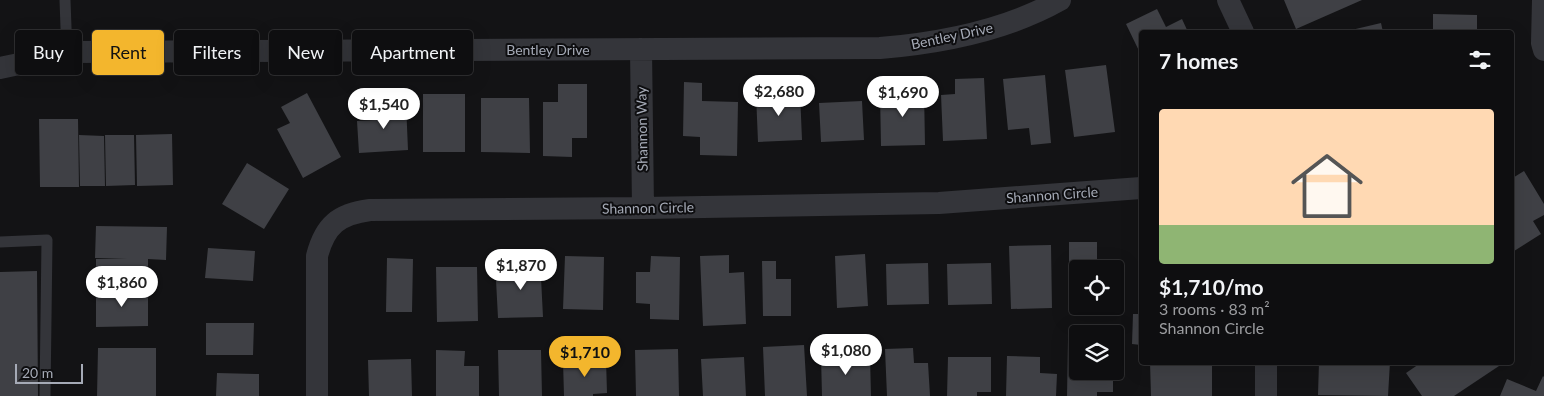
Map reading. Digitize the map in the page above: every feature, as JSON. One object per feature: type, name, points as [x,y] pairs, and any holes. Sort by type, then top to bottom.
[{"type":"street","name":"Bentley Drive","points":[[82,52],[880,48],[942,41],[995,27],[1022,18],[1060,0]]},
{"type":"street","points":[[1228,0],[1242,30]]},
{"type":"street","points":[[1543,0],[1542,43],[1544,50]]},
{"type":"street","name":"Shannon Way","points":[[641,50],[643,208]]},
{"type":"street","name":"Bentley Drive","points":[[0,68],[15,65]]},
{"type":"street","name":"Shannon Circle","points":[[317,396],[317,256],[332,224],[348,214],[370,210],[939,203],[1139,188]]},
{"type":"street","points":[[1266,365],[1266,396]]},
{"type":"lane","points":[[65,0],[66,30]]},
{"type":"lane","points":[[0,242],[47,240],[45,396]]},
{"type":"building","points":[[1284,0],[1362,0],[1296,29]]},
{"type":"building","points":[[1157,9],[1166,27],[1182,19],[1187,30],[1139,30],[1139,51],[1126,24]]},
{"type":"building","points":[[1433,14],[1477,15],[1477,30],[1433,30]]},
{"type":"building","points":[[1381,23],[1383,30],[1351,30]]},
{"type":"building","points":[[1106,65],[1115,132],[1074,137],[1065,70]]},
{"type":"building","points":[[1045,75],[1051,143],[1031,145],[1029,128],[1008,130],[1003,79]]},
{"type":"building","points":[[984,78],[987,139],[943,141],[941,95],[955,94],[955,79]]},
{"type":"building","points":[[684,82],[702,83],[702,101],[738,102],[737,156],[700,155],[700,137],[683,136]]},
{"type":"building","points":[[558,84],[587,84],[587,138],[572,138],[572,157],[543,156],[543,102],[558,102]]},
{"type":"building","points":[[924,90],[925,145],[881,146],[880,92]]},
{"type":"building","points":[[800,92],[802,140],[758,142],[756,94]]},
{"type":"building","points":[[307,93],[341,157],[303,178],[277,129],[290,123],[281,107]]},
{"type":"building","points":[[423,94],[465,94],[465,152],[423,152]]},
{"type":"building","points":[[481,98],[529,98],[530,153],[481,152]]},
{"type":"building","points":[[862,101],[864,140],[821,142],[819,103]]},
{"type":"building","points":[[406,103],[408,150],[359,153],[357,121],[374,120],[373,104]]},
{"type":"building","points":[[39,119],[78,119],[79,187],[40,187]]},
{"type":"building","points":[[172,134],[173,185],[137,186],[136,135]]},
{"type":"building","points":[[79,135],[104,136],[105,186],[80,186]]},
{"type":"building","points":[[105,135],[134,135],[135,185],[106,186]]},
{"type":"building","points":[[247,163],[289,189],[264,229],[222,204]]},
{"type":"building","points":[[1524,171],[1544,204],[1544,215],[1533,221],[1541,234],[1514,251],[1514,177]]},
{"type":"building","points":[[96,226],[167,227],[166,260],[148,259],[148,289],[96,289],[96,259],[127,259],[95,258]]},
{"type":"building","points":[[1069,242],[1097,242],[1097,259],[1111,259],[1111,260],[1069,260]]},
{"type":"building","points":[[1051,245],[1052,308],[1011,309],[1009,246]]},
{"type":"building","points":[[208,248],[255,251],[253,281],[205,278]]},
{"type":"building","points":[[865,254],[868,306],[837,308],[835,256]]},
{"type":"building","points":[[729,255],[729,273],[744,272],[746,324],[703,326],[700,256]]},
{"type":"building","points":[[565,256],[604,257],[603,310],[563,309]]},
{"type":"building","points":[[651,256],[680,257],[679,320],[650,319],[650,304],[636,303],[636,272],[650,272]]},
{"type":"building","points":[[387,258],[413,259],[412,312],[386,312]]},
{"type":"building","points":[[540,258],[543,317],[498,318],[496,280],[511,279],[510,259]]},
{"type":"building","points":[[762,261],[776,261],[776,279],[791,279],[791,316],[763,316]]},
{"type":"building","points":[[928,263],[929,304],[887,305],[886,264]]},
{"type":"building","points":[[991,263],[992,304],[948,305],[947,264]]},
{"type":"building","points":[[436,267],[477,267],[478,321],[437,322]]},
{"type":"building","points":[[37,271],[38,396],[0,396],[0,272]]},
{"type":"building","points":[[96,290],[148,290],[148,326],[96,327]]},
{"type":"building","points":[[1133,314],[1139,314],[1139,345],[1132,344]]},
{"type":"building","points":[[206,323],[254,323],[253,355],[206,355]]},
{"type":"building","points":[[1068,339],[1069,380],[1113,380],[1113,392],[1097,392],[1097,396],[1067,396]]},
{"type":"building","points":[[804,345],[807,396],[765,396],[763,347]]},
{"type":"building","points":[[98,348],[156,348],[156,396],[97,396]]},
{"type":"building","points":[[913,348],[914,363],[928,363],[930,396],[887,396],[885,349]]},
{"type":"building","points":[[678,349],[679,396],[636,396],[635,350]]},
{"type":"building","points":[[436,350],[465,351],[464,366],[479,366],[479,396],[436,396]]},
{"type":"building","points":[[498,350],[541,350],[542,396],[499,396]]},
{"type":"building","points":[[821,356],[870,356],[871,396],[822,396]]},
{"type":"building","points":[[1007,356],[1040,357],[1040,373],[1057,374],[1056,396],[1006,396]]},
{"type":"building","points":[[744,357],[746,396],[703,396],[701,359]]},
{"type":"building","points":[[948,357],[991,357],[991,392],[977,392],[977,396],[947,396]]},
{"type":"building","points":[[411,359],[412,396],[369,396],[368,360]]},
{"type":"building","points":[[606,359],[607,393],[593,394],[593,396],[564,396],[563,361]]},
{"type":"building","points":[[1150,365],[1212,365],[1212,396],[1151,396]]},
{"type":"building","points":[[1319,365],[1390,365],[1388,396],[1318,395]]},
{"type":"building","points":[[1418,365],[1500,365],[1454,396],[1422,396],[1406,373]]},
{"type":"building","points":[[217,373],[259,374],[259,396],[216,396]]},
{"type":"building","points":[[1543,376],[1544,396],[1500,396],[1507,379],[1536,391]]}]
